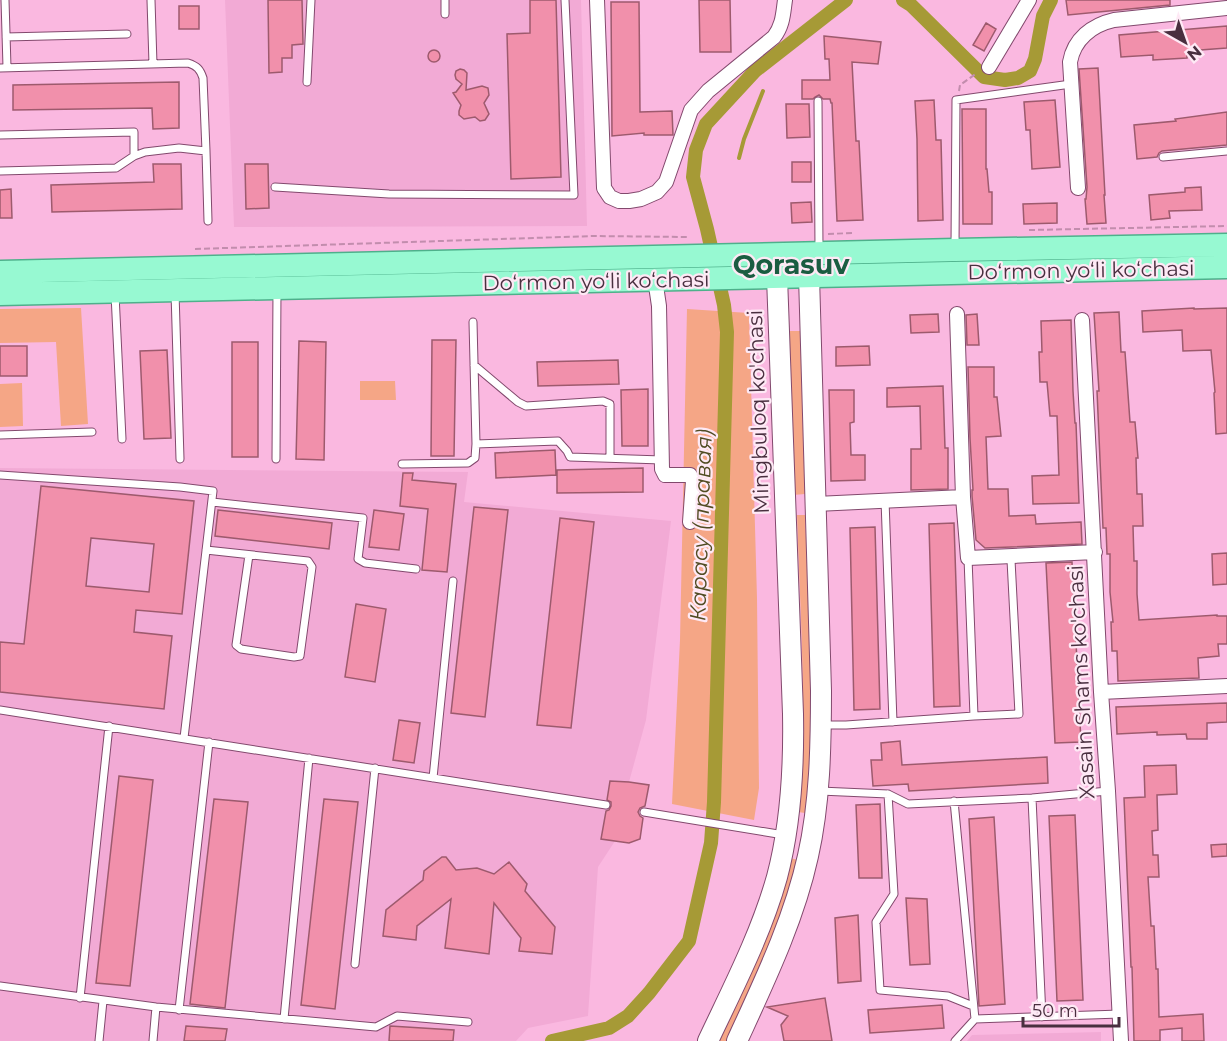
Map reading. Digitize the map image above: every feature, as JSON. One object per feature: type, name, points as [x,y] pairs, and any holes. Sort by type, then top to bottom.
[{"type":"main road","name":"Do‘rmon yo‘li ko‘chasi","points":[[0,272],[695,259],[729,255],[1227,245]]},
{"type":"main road","points":[[737,1041],[789,919],[812,840],[818,791],[821,724],[809,276],[792,254],[777,277]]},
{"type":"main road","name":"Do‘rmon yo‘li ko‘chasi","points":[[695,259],[730,278],[1227,267]]},
{"type":"main road","name":"Do‘rmon yo‘li ko‘chasi","points":[[0,294],[655,279],[695,259]]},
{"type":"main road","name":"Mingbuloq ko'chasi","points":[[708,1041],[749,954],[770,898],[780,866],[791,793],[794,734],[777,277]]},
{"type":"main road","points":[[785,505],[816,504]]},
{"type":"main road","points":[[785,836],[812,840]]},
{"type":"street","points":[[597,0],[604,188],[610,197],[619,201],[629,201],[657,192],[666,182],[690,110],[708,91],[774,37],[782,22],[785,0]]},
{"type":"street","points":[[985,69],[1029,0]]},
{"type":"street","points":[[1078,188],[1070,62],[1078,41],[1096,26],[1105,22],[1227,8]]},
{"type":"street","points":[[655,279],[659,306],[662,469],[665,475],[690,475],[693,481],[690,522]]},
{"type":"street","points":[[957,314],[963,497],[968,558],[1095,552]]},
{"type":"street","name":"Xasain Shams ko'chasi","points":[[1083,320],[1121,1041]]},
{"type":"street","points":[[816,504],[963,497]]},
{"type":"street","points":[[1101,692],[1227,686]]},
{"type":"lane","points":[[5,0],[6,37],[3,68],[188,63],[200,70],[203,78],[208,221]]},
{"type":"lane","points":[[151,0],[153,64]]},
{"type":"lane","points":[[308,82],[311,0]]},
{"type":"lane","points":[[445,0],[445,14]]},
{"type":"lane","points":[[275,187],[389,194],[574,195],[565,0]]},
{"type":"lane","points":[[6,37],[127,34]]},
{"type":"lane","points":[[955,250],[956,100],[1071,84]]},
{"type":"lane","points":[[818,101],[819,253]]},
{"type":"lane","points":[[0,135],[134,132],[134,156]]},
{"type":"lane","points":[[0,171],[116,168],[134,156],[145,152],[179,148],[206,151]]},
{"type":"lane","points":[[1163,157],[1227,151]]},
{"type":"lane","points":[[276,459],[277,288]]},
{"type":"lane","points":[[175,290],[180,459]]},
{"type":"lane","points":[[114,291],[122,439]]},
{"type":"lane","points":[[402,464],[468,463],[475,458],[473,322]]},
{"type":"lane","points":[[474,364],[518,402],[526,406],[603,401],[610,404],[610,458]]},
{"type":"lane","points":[[0,435],[92,432]]},
{"type":"lane","points":[[476,444],[558,441],[570,457],[662,460]]},
{"type":"lane","points":[[0,475],[213,491],[184,738]]},
{"type":"lane","points":[[885,500],[893,722]]},
{"type":"lane","points":[[212,502],[363,518],[358,559],[365,563],[416,569]]},
{"type":"lane","points":[[206,550],[308,561],[312,567],[300,656],[241,649],[236,645],[249,555]]},
{"type":"lane","points":[[968,558],[974,716]]},
{"type":"lane","points":[[821,724],[846,725],[1019,714],[1011,560]]},
{"type":"lane","points":[[434,778],[453,581]]},
{"type":"lane","points":[[0,710],[606,805]]},
{"type":"lane","points":[[80,998],[109,726]]},
{"type":"lane","points":[[179,1010],[209,742]]},
{"type":"lane","points":[[284,1019],[309,758]]},
{"type":"lane","points":[[355,964],[375,768]]},
{"type":"lane","points":[[818,791],[888,794],[908,804],[1032,798],[1108,791]]},
{"type":"lane","points":[[888,794],[894,894],[876,922],[880,990],[948,996],[973,1006]]},
{"type":"lane","points":[[1032,798],[1042,1017]]},
{"type":"lane","points":[[954,801],[975,1019]]},
{"type":"lane","points":[[644,812],[785,836]]},
{"type":"lane","points":[[0,986],[179,1010],[376,1027],[397,1017],[468,1022]]},
{"type":"lane","points":[[99,1041],[103,1001]]},
{"type":"lane","points":[[153,1041],[156,1007]]},
{"type":"lane","points":[[955,1041],[975,1019],[1120,1014]]},
{"type":"path","points":[[960,85],[985,69]]},
{"type":"path","points":[[191,249],[594,236],[687,237],[695,259]]},
{"type":"shaded area","points":[[225,0],[581,0],[587,226],[234,227]]},
{"type":"shaded area","points":[[81,308],[88,424],[61,426],[56,342],[0,343],[0,309]]},
{"type":"shaded area","points":[[687,309],[749,313],[757,598],[759,788],[754,820],[672,804],[680,640]]},
{"type":"shaded area","points":[[788,331],[800,331],[805,494],[793,495]]},
{"type":"shaded area","points":[[360,381],[395,381],[396,400],[360,400]]},
{"type":"shaded area","points":[[22,383],[23,426],[0,427],[0,384]]},
{"type":"shaded area","points":[[0,468],[468,472],[464,502],[671,521],[646,720],[629,782],[632,809],[598,867],[588,1016],[528,1028],[516,1041],[0,1041]]},
{"type":"shaded area","points":[[797,515],[805,515],[810,627],[811,702],[805,813],[798,812],[803,701]]},
{"type":"shaded area","points":[[790,858],[798,860],[780,918],[727,1041],[719,1041],[760,950]]},
{"type":"shaded area","points":[[1101,1032],[1101,1041],[967,1041],[972,1035]]},
{"type":"building","points":[[268,0],[302,0],[303,44],[292,45],[292,58],[282,58],[282,72],[269,73]]},
{"type":"building","points":[[530,0],[556,0],[561,177],[511,179],[507,34],[530,33]]},
{"type":"building","points":[[699,0],[730,0],[731,52],[700,52]]},
{"type":"building","points":[[1066,0],[1170,0],[1170,5],[1068,15]]},
{"type":"building","points":[[611,2],[639,2],[640,112],[672,111],[673,135],[644,135],[644,133],[612,136]]},
{"type":"building","points":[[179,6],[199,6],[199,29],[179,29]]},
{"type":"building","points":[[986,23],[996,29],[984,51],[973,45]]},
{"type":"building","points":[[1227,26],[1227,48],[1187,51],[1187,58],[1153,60],[1153,55],[1121,57],[1119,35]]},
{"type":"building","points":[[824,36],[881,42],[878,64],[852,62],[863,220],[837,221],[830,99],[823,99],[819,95],[813,99],[802,99],[802,80],[830,80],[829,59],[825,59]]},
{"type":"building","points":[[436,50],[440,56],[436,62],[432,62],[428,54]]},
{"type":"building","points":[[1098,68],[1106,223],[1087,224],[1085,199],[1087,187],[1079,69]]},
{"type":"building","points":[[460,69],[467,73],[466,90],[482,86],[488,88],[489,95],[484,103],[489,114],[485,120],[480,121],[475,117],[464,119],[459,115],[461,105],[453,93],[462,84],[455,75]]},
{"type":"building","points":[[179,82],[179,128],[153,129],[152,108],[13,110],[13,85]]},
{"type":"building","points":[[934,100],[936,140],[941,140],[943,220],[918,221],[915,101]]},
{"type":"building","points":[[1055,100],[1060,167],[1032,169],[1030,130],[1026,130],[1024,102]]},
{"type":"building","points":[[786,104],[809,104],[810,137],[787,138]]},
{"type":"building","points":[[962,109],[986,109],[986,169],[989,192],[992,192],[992,224],[963,224]]},
{"type":"building","points":[[1227,112],[1227,145],[1162,151],[1157,157],[1137,159],[1134,125],[1176,121],[1175,119]]},
{"type":"building","points":[[792,162],[811,162],[811,182],[792,182]]},
{"type":"building","points":[[153,164],[181,164],[182,209],[52,212],[51,185],[154,182]]},
{"type":"building","points":[[245,164],[268,164],[269,208],[246,209]]},
{"type":"building","points":[[1201,187],[1202,210],[1169,211],[1170,218],[1151,220],[1149,195],[1185,192],[1185,188]]},
{"type":"building","points":[[11,189],[12,218],[0,218],[0,190]]},
{"type":"building","points":[[811,202],[812,222],[792,223],[791,203]]},
{"type":"building","points":[[1057,203],[1057,223],[1024,224],[1023,204]]},
{"type":"building","points":[[1227,308],[1227,433],[1216,434],[1211,350],[1183,351],[1182,330],[1143,332],[1142,311]]},
{"type":"building","points":[[1119,312],[1121,352],[1125,352],[1130,422],[1135,422],[1138,458],[1136,458],[1137,494],[1142,494],[1143,526],[1133,526],[1139,620],[1227,616],[1227,644],[1218,644],[1219,656],[1198,658],[1199,678],[1118,681],[1117,651],[1112,651],[1110,554],[1107,554],[1106,528],[1103,528],[1094,313]]},
{"type":"building","points":[[938,314],[939,332],[911,333],[910,315]]},
{"type":"building","points":[[977,314],[979,345],[967,345],[966,315]]},
{"type":"building","points":[[1071,320],[1079,503],[1033,504],[1032,476],[1059,475],[1057,416],[1050,416],[1047,382],[1040,382],[1041,321]]},
{"type":"building","points":[[432,340],[456,340],[454,456],[431,456]]},
{"type":"building","points":[[299,341],[326,342],[324,460],[296,459]]},
{"type":"building","points":[[232,342],[258,342],[258,457],[232,457]]},
{"type":"building","points":[[0,346],[27,346],[27,376],[0,376]]},
{"type":"building","points":[[869,346],[870,365],[836,366],[836,347]]},
{"type":"building","points":[[167,350],[171,438],[144,439],[140,351]]},
{"type":"building","points":[[618,360],[619,384],[538,386],[537,362]]},
{"type":"building","points":[[968,367],[994,367],[994,397],[997,397],[1001,436],[986,437],[988,489],[1008,489],[1009,516],[1035,515],[1036,524],[1081,522],[1082,544],[985,548],[976,540],[972,496]]},
{"type":"building","points":[[943,386],[945,448],[948,448],[948,489],[911,490],[911,449],[921,449],[920,406],[887,407],[887,388]]},
{"type":"building","points":[[648,389],[648,446],[622,446],[621,390]]},
{"type":"building","points":[[829,390],[854,390],[854,422],[850,423],[851,455],[865,455],[865,480],[831,481]]},
{"type":"building","points":[[555,450],[556,475],[496,478],[495,453]]},
{"type":"building","points":[[643,468],[643,492],[557,493],[557,470]]},
{"type":"building","points":[[403,473],[413,473],[412,480],[456,484],[447,572],[422,570],[428,509],[400,506]]},
{"type":"building","points":[[41,486],[194,501],[182,614],[136,610],[134,632],[172,636],[164,709],[0,692],[0,642],[24,644]],"holes":[[[91,538],[154,544],[149,592],[86,586]]]},
{"type":"building","points":[[474,507],[508,510],[485,717],[451,713]]},
{"type":"building","points":[[218,510],[332,523],[329,549],[215,536]]},
{"type":"building","points":[[374,510],[404,514],[399,550],[369,547]]},
{"type":"building","points":[[560,518],[594,522],[571,728],[537,725]]},
{"type":"building","points":[[954,523],[960,706],[934,707],[929,524]]},
{"type":"building","points":[[875,527],[880,709],[854,710],[850,528]]},
{"type":"building","points":[[1227,553],[1227,584],[1213,585],[1212,554]]},
{"type":"building","points":[[1072,562],[1081,742],[1055,743],[1046,563]]},
{"type":"building","points":[[356,604],[386,609],[375,682],[345,677]]},
{"type":"building","points":[[1227,703],[1227,722],[1207,723],[1207,739],[1187,739],[1186,734],[1157,735],[1157,732],[1117,734],[1116,707]]},
{"type":"building","points":[[399,720],[420,723],[414,763],[393,760]]},
{"type":"building","points":[[900,741],[902,765],[1047,757],[1048,783],[909,791],[908,784],[873,786],[871,760],[882,760],[881,743]]},
{"type":"building","points":[[1176,765],[1177,794],[1157,795],[1158,830],[1152,831],[1153,855],[1158,855],[1159,877],[1148,877],[1151,926],[1154,926],[1156,969],[1158,969],[1159,1017],[1203,1014],[1204,1041],[1182,1041],[1182,1028],[1160,1030],[1160,1041],[1134,1041],[1124,798],[1145,797],[1144,766]]},
{"type":"building","points":[[119,776],[153,780],[130,986],[96,983]]},
{"type":"building","points":[[610,781],[649,785],[645,806],[638,812],[643,818],[640,839],[629,843],[601,839],[606,811],[611,806],[611,802],[607,800]]},
{"type":"building","points":[[214,799],[248,802],[225,1008],[190,1004]]},
{"type":"building","points":[[324,799],[358,802],[335,1009],[301,1005]]},
{"type":"building","points":[[880,804],[882,878],[859,878],[856,805]]},
{"type":"building","points":[[1075,815],[1083,1000],[1057,1001],[1049,816]]},
{"type":"building","points":[[994,817],[1005,1004],[979,1006],[969,819]]},
{"type":"building","points":[[1227,844],[1227,856],[1212,857],[1211,845]]},
{"type":"building","points":[[442,857],[446,857],[456,870],[477,868],[494,874],[509,862],[527,884],[525,891],[555,927],[552,954],[519,951],[521,938],[494,903],[489,954],[445,948],[451,899],[417,926],[416,940],[383,936],[386,910],[423,880],[424,871]]},
{"type":"building","points":[[906,898],[927,899],[930,964],[910,965]]},
{"type":"building","points":[[858,915],[861,981],[838,983],[835,918]]},
{"type":"building","points":[[825,998],[832,1041],[784,1041],[781,1025],[788,1016],[767,1007]]},
{"type":"building","points":[[942,1005],[944,1028],[870,1033],[868,1010]]},
{"type":"building","points":[[186,1026],[227,1029],[225,1041],[184,1041]]},
{"type":"building","points":[[390,1026],[454,1030],[453,1041],[389,1041]]},
{"type":"waterway","name":"Карасу (правая)","points":[[552,1041],[609,1028],[628,1016],[689,941],[711,843],[714,802],[727,332],[724,305],[693,177],[696,150],[706,124],[755,71],[846,0]]},
{"type":"waterway","name":"Карасу (правая)","points":[[903,0],[911,5],[984,77],[1005,80],[1018,78],[1030,71],[1035,59],[1043,16],[1051,0]]},
{"type":"waterway","points":[[739,158],[763,91]]},
{"type":"district","name":"Qorasuv","points":[[791,264]]}]
